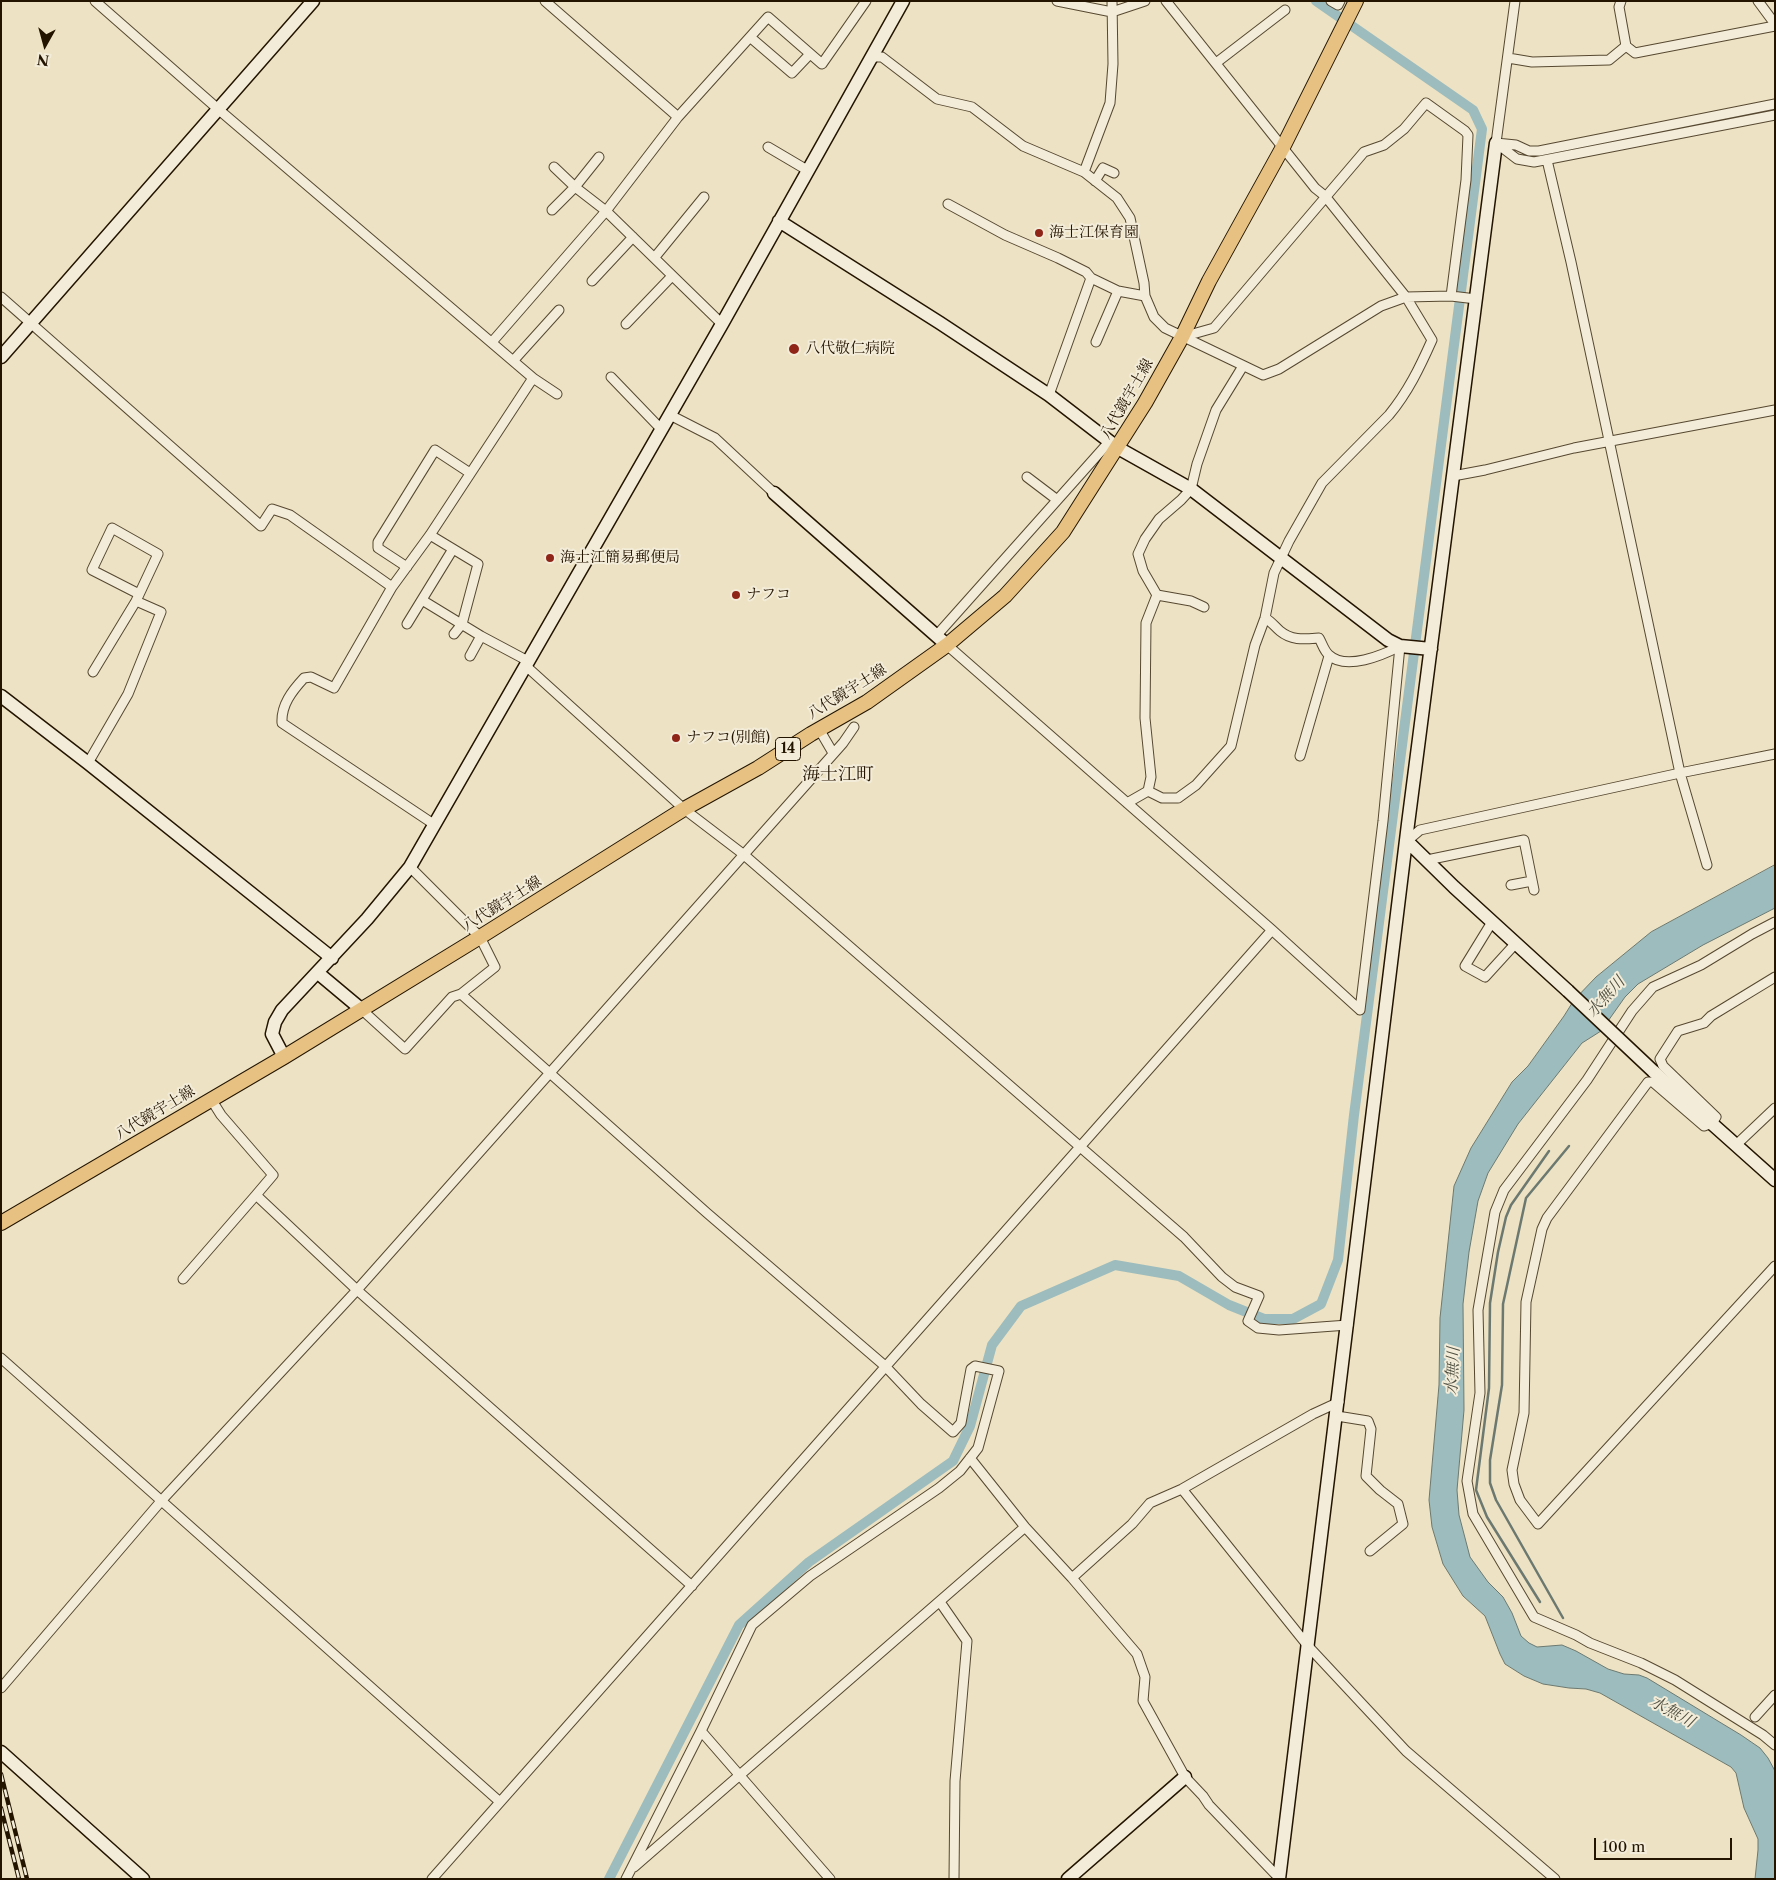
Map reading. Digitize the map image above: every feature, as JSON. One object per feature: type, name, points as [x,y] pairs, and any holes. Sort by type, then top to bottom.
[{"type":"main road","name":"八代鏡宇土線","points":[[1,1223],[284,1057],[684,809],[758,768],[867,702],[947,645],[1005,596],[1063,532],[1113,445],[1182,337],[1209,281],[1283,147],[1356,1]]},
{"type":"street","points":[[95,1],[218,109],[533,378],[558,394]]},
{"type":"street","points":[[1,357],[313,1]]},
{"type":"street","points":[[545,1],[678,117]]},
{"type":"street","points":[[492,342],[606,211],[678,117],[768,17],[822,64],[866,1]]},
{"type":"street","points":[[284,1057],[272,1034],[275,1022],[282,1010],[367,919],[410,867],[722,324],[903,1]]},
{"type":"street","points":[[1058,1],[1112,12],[1145,1]]},
{"type":"street","points":[[1084,172],[1110,103],[1113,64],[1112,1]]},
{"type":"street","points":[[1148,791],[1162,798],[1178,798],[1196,785],[1232,746],[1255,645],[1265,618],[1274,573],[1289,541],[1322,483],[1399,404],[1432,340],[1406,297],[1325,196],[1315,188],[1166,1]]},
{"type":"street","points":[[1331,1],[1338,5],[1340,1]]},
{"type":"street","points":[[1279,1879],[1475,299],[1515,1]]},
{"type":"street","points":[[1621,1],[1620,7],[1626,46],[1635,53],[1775,25],[1758,1]]},
{"type":"street","points":[[1216,63],[1286,10]]},
{"type":"street","points":[[750,37],[793,77],[810,54]]},
{"type":"street","points":[[1508,58],[1532,62],[1609,60],[1626,46]]},
{"type":"street","points":[[871,57],[882,57],[938,99],[972,107],[1023,146],[1084,172],[1117,198],[1130,218],[1145,296],[1154,317],[1165,328],[1263,375],[1279,368],[1381,306],[1406,297],[1452,296],[1475,299]]},
{"type":"street","points":[[1182,337],[1214,328],[1364,152],[1384,145],[1404,129],[1426,102],[1468,135],[1466,180],[1452,296]]},
{"type":"street","points":[[1496,143],[1516,145],[1530,151],[1539,151],[1775,104]]},
{"type":"street","points":[[1496,143],[1517,159],[1534,162],[1775,115]]},
{"type":"street","points":[[1643,130],[1646,140]]},
{"type":"street","points":[[1613,136],[1615,146]]},
{"type":"street","points":[[768,147],[807,170]]},
{"type":"street","points":[[552,210],[575,187],[599,157]]},
{"type":"street","points":[[1547,160],[1680,773],[1707,865]]},
{"type":"street","points":[[554,166],[575,187],[606,211],[634,237],[722,324]]},
{"type":"street","points":[[1095,181],[1103,168],[1114,173]]},
{"type":"street","points":[[655,257],[704,197]]},
{"type":"street","points":[[948,204],[1005,235],[1065,261],[1086,272],[1091,278],[1118,290],[1145,296]]},
{"type":"street","points":[[779,222],[940,323],[1049,395],[1113,445],[1191,489],[1388,640],[1400,646],[1432,649]]},
{"type":"street","points":[[592,281],[634,237]]},
{"type":"street","points":[[626,324],[672,276]]},
{"type":"street","points":[[1049,395],[1091,278]]},
{"type":"street","points":[[1096,342],[1118,290]]},
{"type":"street","points":[[1,298],[31,322],[261,526],[272,509],[290,515],[392,587]]},
{"type":"street","points":[[513,360],[559,310]]},
{"type":"street","points":[[1128,803],[1148,791],[1151,777],[1145,718],[1146,623],[1157,595],[1144,571],[1138,554],[1145,539],[1159,519],[1191,489],[1197,464],[1216,410],[1243,366]]},
{"type":"street","points":[[611,377],[661,429]]},
{"type":"street","points":[[435,825],[282,723],[283,706],[304,678],[311,677],[334,688],[392,587],[430,535],[533,378]]},
{"type":"street","points":[[1453,476],[1574,448],[1775,410]]},
{"type":"street","points":[[670,415],[715,438],[774,493],[1272,930],[1360,1010],[1384,821],[1400,646]]},
{"type":"street","points":[[936,636],[1056,499],[1113,445]]},
{"type":"street","points":[[407,567],[378,548],[378,542],[435,450],[470,473]]},
{"type":"street","points":[[1027,477],[1056,499]]},
{"type":"street","points":[[88,763],[128,694],[161,612],[137,597],[92,570],[112,528],[158,554],[137,597],[93,672]]},
{"type":"street","points":[[430,535],[478,564],[462,624],[454,634]]},
{"type":"street","points":[[407,624],[453,549]]},
{"type":"street","points":[[1157,595],[1191,602],[1204,607]]},
{"type":"street","points":[[422,600],[527,663],[684,809],[743,854],[1184,1237],[1222,1277],[1235,1287],[1259,1296],[1248,1321],[1258,1328],[1279,1330],[1348,1325]]},
{"type":"street","points":[[1265,618],[1273,622],[1286,636],[1297,639],[1319,638],[1329,656],[1347,663],[1385,654],[1400,646]]},
{"type":"street","points":[[470,656],[481,636]]},
{"type":"street","points":[[1300,756],[1329,656]]},
{"type":"street","points":[[3,700],[88,763],[332,958]]},
{"type":"street","points":[[1,1688],[162,1500],[357,1290],[833,754],[854,727]]},
{"type":"street","points":[[819,730],[833,754]]},
{"type":"street","points":[[1407,841],[1420,830],[1775,754]]},
{"type":"street","points":[[1427,860],[1524,840],[1533,885],[1512,885]]},
{"type":"street","points":[[1407,841],[1653,1071],[1775,1180]]},
{"type":"street","points":[[318,973],[405,1049],[452,997],[461,994],[495,967],[480,937],[410,867]]},
{"type":"street","points":[[1492,922],[1465,966],[1485,977],[1516,943]]},
{"type":"street","points":[[1775,922],[1701,965],[1653,987],[1632,1011],[1587,1080],[1504,1190],[1495,1212],[1478,1310],[1480,1393],[1467,1480],[1473,1514],[1534,1617],[1590,1643],[1641,1662],[1675,1680],[1763,1735],[1775,1745]]},
{"type":"street","points":[[432,1879],[1272,930]]},
{"type":"street","points":[[1775,977],[1711,1016],[1704,1023],[1678,1031],[1660,1059],[1663,1066],[1716,1117],[1712,1123],[1704,1126],[1653,1082],[1648,1082],[1547,1218],[1542,1229],[1526,1302],[1524,1413],[1512,1470],[1514,1484],[1520,1500],[1538,1524],[1775,1266]]},
{"type":"street","points":[[461,994],[707,1213],[885,1366],[921,1404],[953,1432],[961,1423],[971,1369],[975,1366],[999,1370],[978,1448],[960,1471],[939,1488],[810,1576],[752,1625],[702,1731],[628,1875]]},
{"type":"street","points":[[183,1279],[273,1174],[227,1122],[211,1099]]},
{"type":"street","points":[[1736,1146],[1775,1108]]},
{"type":"street","points":[[256,1195],[357,1290],[692,1586]]},
{"type":"street","points":[[1,1358],[500,1802]]},
{"type":"street","points":[[1072,1578],[1132,1524],[1150,1503],[1182,1489],[1313,1414],[1338,1402]]},
{"type":"street","points":[[1337,1416],[1368,1421],[1371,1429],[1366,1476],[1398,1504],[1403,1524],[1370,1552]]},
{"type":"street","points":[[970,1458],[1025,1527],[1072,1578],[1137,1654],[1145,1677],[1143,1701],[1185,1777],[1279,1879]]},
{"type":"street","points":[[1182,1489],[1308,1646],[1406,1751],[1555,1879]]},
{"type":"street","points":[[628,1875],[1025,1527]]},
{"type":"street","points":[[940,1602],[967,1641],[955,1781],[954,1879]]},
{"type":"street","points":[[1754,1717],[1775,1695]]},
{"type":"street","points":[[702,1731],[830,1879]]},
{"type":"street","points":[[1,1752],[143,1879]]},
{"type":"street","points":[[1068,1879],[1185,1777]]},
{"type":"water","name":"水無川","points":[[1775,865],[1775,908],[1703,945],[1638,984],[1625,997],[1601,1031],[1582,1043],[1518,1124],[1488,1173],[1478,1201],[1469,1252],[1463,1304],[1464,1410],[1457,1490],[1459,1515],[1470,1557],[1488,1582],[1503,1597],[1521,1636],[1529,1643],[1537,1647],[1562,1645],[1608,1669],[1647,1678],[1741,1735],[1760,1748],[1768,1758],[1775,1771],[1775,1879],[1755,1879],[1758,1839],[1744,1808],[1736,1773],[1731,1767],[1600,1693],[1586,1689],[1543,1684],[1524,1676],[1505,1664],[1485,1616],[1463,1596],[1443,1564],[1432,1527],[1429,1500],[1439,1385],[1440,1318],[1454,1186],[1471,1148],[1512,1082],[1528,1066],[1574,1000],[1596,977],[1651,932]]},
{"type":"waterway","points":[[609,1879],[739,1625],[809,1562],[953,1461],[970,1426],[992,1345],[1021,1306],[1115,1265],[1179,1276],[1229,1305],[1264,1319],[1293,1319],[1321,1304],[1338,1260],[1354,1115],[1482,129],[1473,110],[1316,1]]},
{"type":"waterway","points":[[1563,1618],[1496,1500],[1490,1483],[1490,1460],[1502,1385],[1503,1304],[1526,1198],[1569,1146]]},
{"type":"waterway","points":[[1540,1602],[1487,1517],[1476,1490],[1489,1388],[1490,1303],[1498,1252],[1506,1217],[1511,1205],[1549,1151]]},
{"type":"railway","points":[[1,1774],[27,1879]]},
{"type":"railway","points":[[1,1808],[19,1879]]},
{"type":"place","name":"海士江保育園","points":[[1039,233]]},
{"type":"place","name":"八代敬仁病院","points":[[794,349]]},
{"type":"place","name":"海士江簡易郵便局","points":[[550,558]]},
{"type":"place","name":"ナフコ","points":[[736,595]]},
{"type":"place","name":"ナフコ(別館)","points":[[676,738]]},
{"type":"district","name":"海士江町","points":[[838,775]]}]
